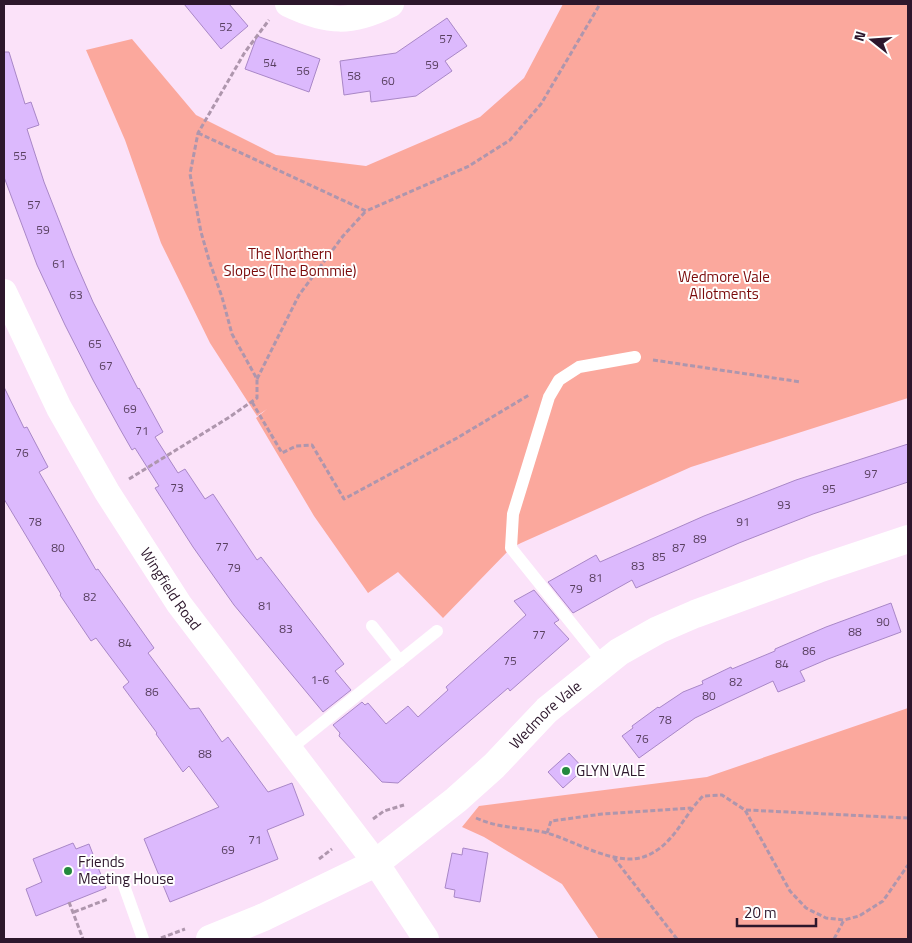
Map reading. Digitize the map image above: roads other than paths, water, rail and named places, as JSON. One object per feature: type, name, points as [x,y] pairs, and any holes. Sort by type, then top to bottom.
[{"type":"street","points":[[279,12],[309,14],[335,20],[357,17],[378,11],[391,4]]},
{"type":"street","name":"Wingfield Road","points":[[4,292],[59,408],[107,492],[180,604],[376,863]]},
{"type":"street","name":"Wedmore Vale","points":[[210,939],[264,916],[376,863],[456,800],[494,766],[547,710],[619,652],[658,630],[695,614],[818,569],[908,539]]},
{"type":"street","points":[[376,863],[426,939]]},
{"type":"lane","points":[[604,664],[511,548],[513,514],[549,397],[557,383],[579,367],[635,357]]},
{"type":"lane","points":[[372,626],[400,661]]},
{"type":"lane","points":[[290,749],[437,632]]},
{"type":"lane","points":[[124,886],[143,939]]},
{"type":"place","name":"GLYN VALE","points":[[566,771]]},
{"type":"place","name":"Friends Meeting House","points":[[68,871]]},
{"type":"park label","name":"The Northern Slopes (The Bommie)","points":[[290,262]]},
{"type":"park label","name":"Wedmore Vale Allotments","points":[[724,286]]}]
